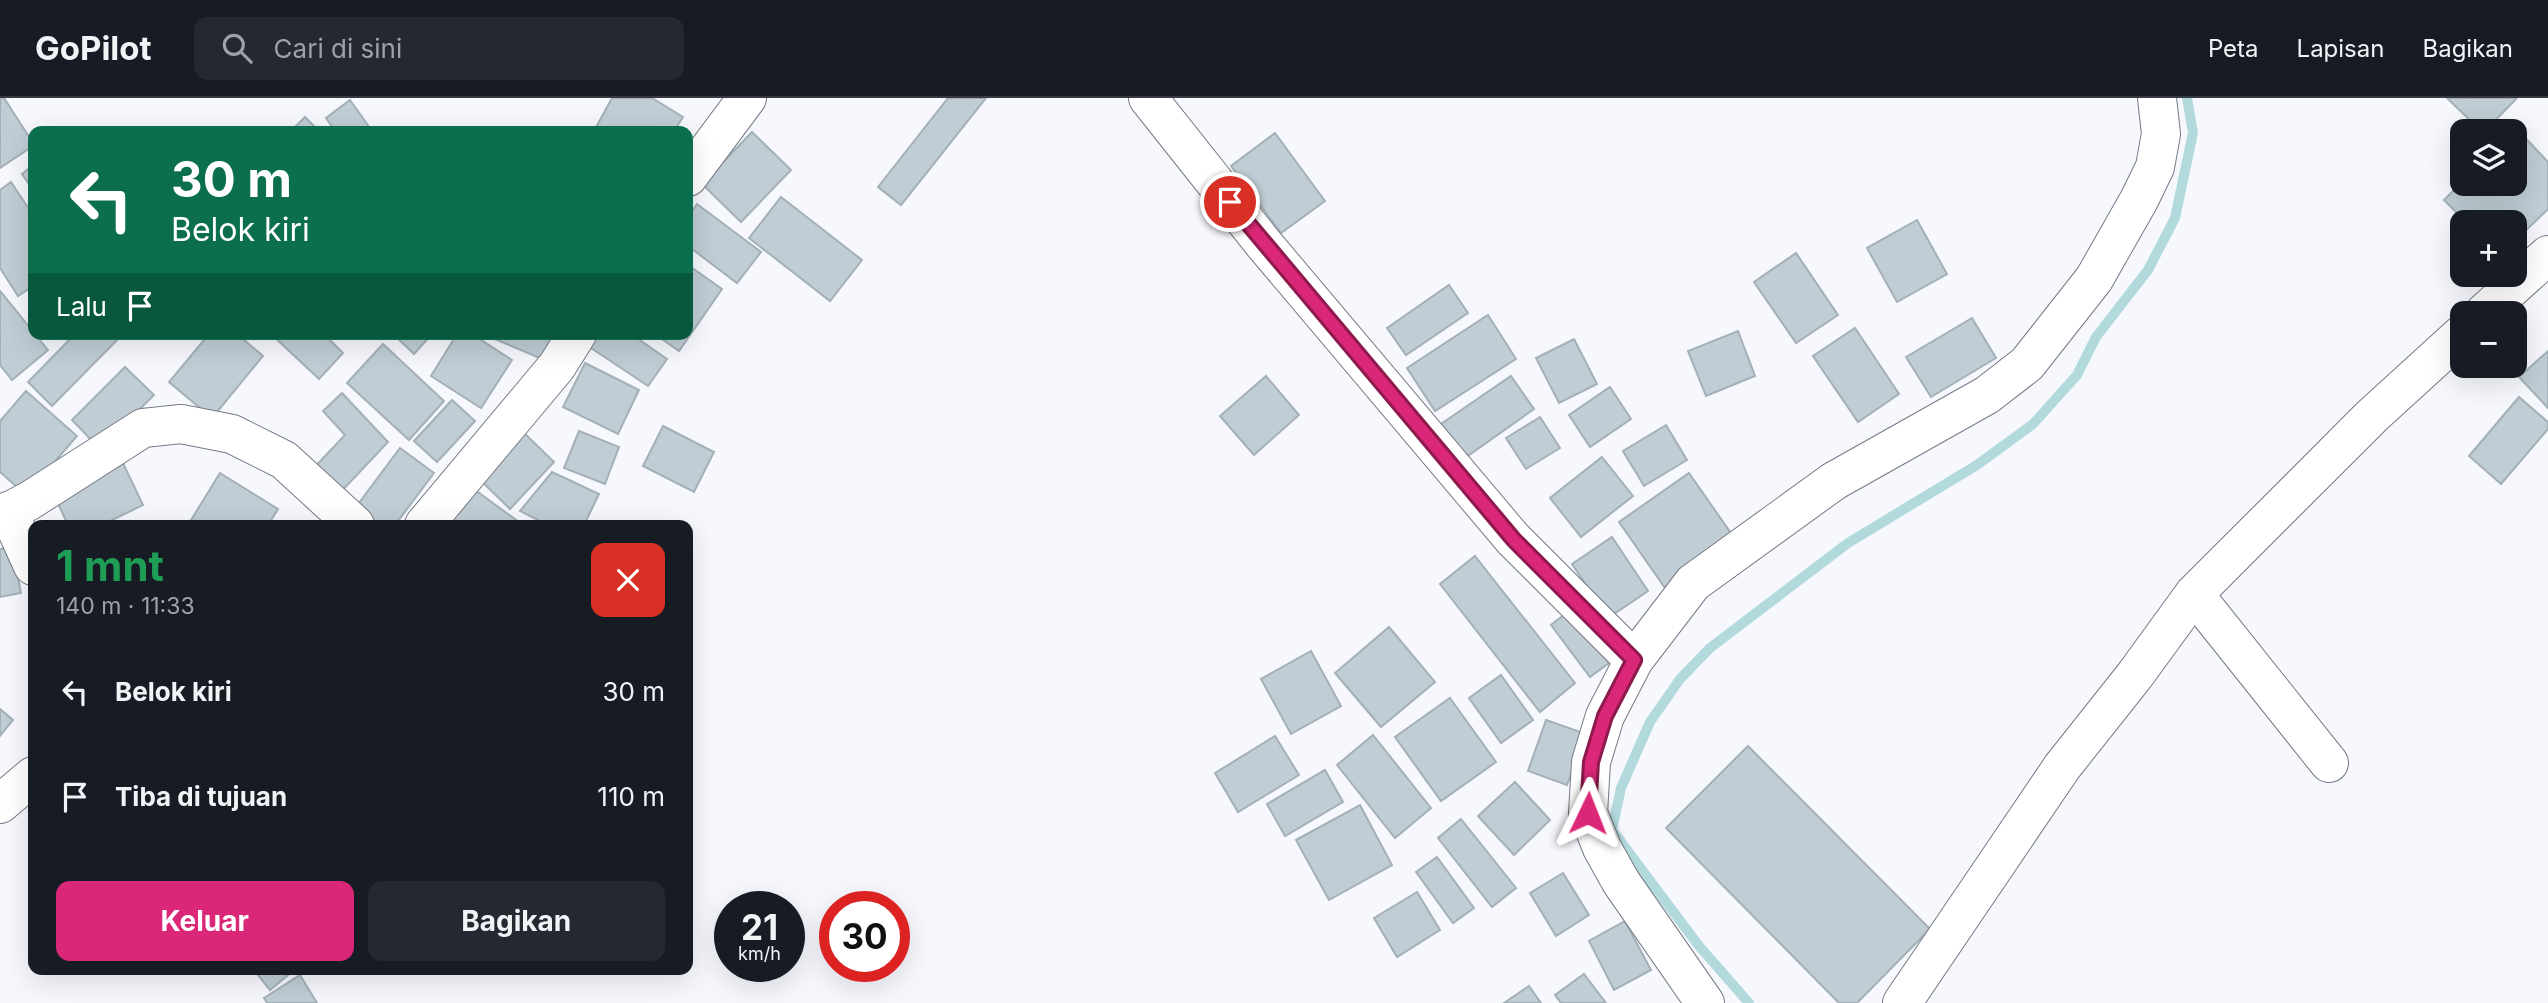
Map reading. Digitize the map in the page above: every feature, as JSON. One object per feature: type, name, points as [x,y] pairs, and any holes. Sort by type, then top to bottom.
[{"type":"street","points":[[693,170],[747,98]]},
{"type":"street","points":[[1148,98],[1264,243],[1514,540],[1634,660]]},
{"type":"street","points":[[1705,1003],[1621,882],[1602,848],[1588,813],[1591,762],[1605,716],[1634,660],[1693,583],[1834,481],[1987,395],[2027,365],[2094,279],[2139,200],[2155,167],[2161,134],[2157,98]]},
{"type":"street","points":[[2497,301],[2548,255]]},
{"type":"street","points":[[428,520],[557,366],[573,340]]},
{"type":"street","points":[[1902,1003],[2062,767],[2135,675],[2194,594],[2372,416],[2450,345]]},
{"type":"street","points":[[28,557],[4,513],[143,428],[181,424],[232,434],[284,460],[350,520]]},
{"type":"street","points":[[2194,594],[2329,763]]},
{"type":"street","points":[[0,804],[28,780]]},
{"type":"building","points":[[0,98],[4,98],[28,135],[28,149],[0,168]]},
{"type":"building","points":[[612,98],[652,98],[683,117],[677,126],[597,126]]},
{"type":"building","points":[[948,98],[986,98],[901,205],[878,187]]},
{"type":"building","points":[[2447,98],[2517,98],[2497,119],[2469,119]]},
{"type":"building","points":[[350,100],[368,126],[332,126],[326,118]]},
{"type":"building","points":[[305,117],[314,126],[296,126]]},
{"type":"building","points":[[752,132],[791,170],[741,222],[702,184]]},
{"type":"building","points":[[1275,133],[1325,201],[1281,233],[1231,166]]},
{"type":"building","points":[[2527,140],[2548,162],[2548,209],[2527,229],[2527,210],[2454,210],[2444,200],[2450,194],[2527,196]]},
{"type":"building","points":[[28,169],[28,183],[22,174]]},
{"type":"building","points":[[11,182],[28,208],[28,289],[18,296],[0,268],[0,190]]},
{"type":"building","points":[[781,197],[862,260],[830,301],[749,238]]},
{"type":"building","points":[[697,204],[761,252],[737,283],[693,250],[693,210]]},
{"type":"building","points":[[1917,220],[1947,274],[1897,302],[1867,248]]},
{"type":"building","points":[[1796,253],[1838,315],[1796,343],[1754,282]]},
{"type":"building","points":[[693,269],[722,289],[693,331]]},
{"type":"building","points":[[1449,285],[1468,313],[1406,355],[1387,328]]},
{"type":"building","points":[[0,291],[28,325],[28,340],[40,340],[48,350],[12,380],[0,365]]},
{"type":"building","points":[[1488,315],[1516,359],[1435,411],[1407,368]]},
{"type":"building","points":[[1972,318],[1996,358],[1931,397],[1906,357]]},
{"type":"building","points":[[1855,328],[1899,394],[1858,422],[1813,356]]},
{"type":"building","points":[[1738,331],[1755,376],[1706,396],[1688,351]]},
{"type":"building","points":[[1574,339],[1597,384],[1559,403],[1536,358]]},
{"type":"building","points":[[69,340],[117,340],[52,406],[28,382]]},
{"type":"building","points":[[204,340],[244,340],[263,356],[212,418],[169,382]]},
{"type":"building","points":[[277,340],[330,340],[343,353],[319,379]]},
{"type":"building","points":[[399,340],[427,340],[414,354]]},
{"type":"building","points":[[453,340],[481,340],[512,360],[481,408],[431,376]]},
{"type":"building","points":[[497,340],[564,340],[554,364]]},
{"type":"building","points":[[592,340],[640,340],[667,359],[648,386],[588,346]]},
{"type":"building","points":[[663,340],[687,340],[679,351]]},
{"type":"building","points":[[383,344],[444,401],[409,440],[347,383]]},
{"type":"building","points":[[2548,351],[2548,408],[2520,378],[2527,378],[2527,370]]},
{"type":"building","points":[[585,363],[639,390],[618,434],[563,407]]},
{"type":"building","points":[[125,367],[154,395],[100,449],[72,420]]},
{"type":"building","points":[[1266,376],[1299,415],[1254,455],[1220,416]]},
{"type":"building","points":[[1511,376],[1534,409],[1462,460],[1438,426]]},
{"type":"building","points":[[1610,387],[1631,419],[1590,447],[1569,415]]},
{"type":"building","points":[[26,391],[77,436],[26,495],[0,472],[0,421]]},
{"type":"building","points":[[342,393],[388,442],[336,497],[310,472],[345,435],[323,411]]},
{"type":"building","points":[[2519,397],[2548,422],[2548,429],[2501,484],[2469,456]]},
{"type":"building","points":[[452,400],[475,421],[437,462],[414,441]]},
{"type":"building","points":[[1540,417],[1560,448],[1526,469],[1506,438]]},
{"type":"building","points":[[1666,425],[1687,460],[1644,486],[1623,451]]},
{"type":"building","points":[[663,426],[714,452],[694,492],[643,466]]},
{"type":"building","points":[[518,427],[554,462],[510,509],[474,474]]},
{"type":"building","points":[[579,431],[619,447],[605,484],[564,468]]},
{"type":"building","points":[[400,448],[434,473],[399,520],[365,520],[353,511]]},
{"type":"building","points":[[1602,457],[1633,496],[1581,537],[1550,498]]},
{"type":"building","points":[[122,461],[143,505],[112,520],[66,520],[54,495]]},
{"type":"building","points":[[552,472],[599,494],[586,520],[538,520],[520,511]]},
{"type":"building","points":[[220,473],[278,509],[271,520],[191,520]]},
{"type":"building","points":[[1689,473],[1735,539],[1665,588],[1619,522]]},
{"type":"building","points":[[471,487],[516,520],[447,520]]},
{"type":"building","points":[[1612,537],[1648,591],[1608,618],[1572,564]]},
{"type":"building","points":[[12,547],[21,593],[0,597],[0,549]]},
{"type":"building","points":[[1475,556],[1575,683],[1540,712],[1440,584]]},
{"type":"building","points":[[1570,610],[1609,663],[1590,677],[1551,625]]},
{"type":"building","points":[[1389,627],[1435,682],[1381,727],[1335,673]]},
{"type":"building","points":[[1311,651],[1341,706],[1291,734],[1261,679]]},
{"type":"building","points":[[1501,675],[1533,720],[1501,743],[1469,698]]},
{"type":"building","points":[[1450,698],[1496,762],[1441,801],[1395,737]]},
{"type":"building","points":[[0,709],[13,720],[0,736]]},
{"type":"building","points":[[1546,720],[1586,734],[1567,785],[1528,771]]},
{"type":"building","points":[[1373,735],[1431,808],[1395,838],[1337,765]]},
{"type":"building","points":[[1275,736],[1299,775],[1238,812],[1215,773]]},
{"type":"building","points":[[1748,746],[1930,929],[1857,1003],[1839,1003],[1666,828]]},
{"type":"building","points":[[1325,770],[1343,802],[1285,836],[1267,804]]},
{"type":"building","points":[[1515,782],[1550,820],[1514,855],[1478,816]]},
{"type":"building","points":[[1360,805],[1392,865],[1329,900],[1296,840]]},
{"type":"building","points":[[1461,819],[1516,888],[1492,907],[1438,838]]},
{"type":"building","points":[[1437,857],[1474,908],[1453,923],[1416,872]]},
{"type":"building","points":[[1563,873],[1589,915],[1556,936],[1530,893]]},
{"type":"building","points":[[1417,892],[1440,930],[1397,957],[1374,918]]},
{"type":"building","points":[[1625,921],[1651,970],[1614,990],[1589,941]]},
{"type":"building","points":[[1584,974],[1606,1003],[1561,1003],[1555,995]]},
{"type":"building","points":[[258,975],[288,975],[270,990]]},
{"type":"building","points":[[300,975],[317,1003],[267,1003],[264,998]]},
{"type":"building","points":[[1529,986],[1541,1003],[1504,1003]]},
{"type":"waterway","points":[[1749,1003],[1699,946],[1612,830],[1621,788],[1650,722],[1680,679],[1710,648],[1848,543],[1977,465],[2033,424],[2077,375],[2096,337],[2148,270],[2175,218],[2193,133],[2187,98]]},
{"type":"route","points":[[1230,202],[1514,540],[1634,660],[1605,716],[1591,762],[1588,813]]}]
